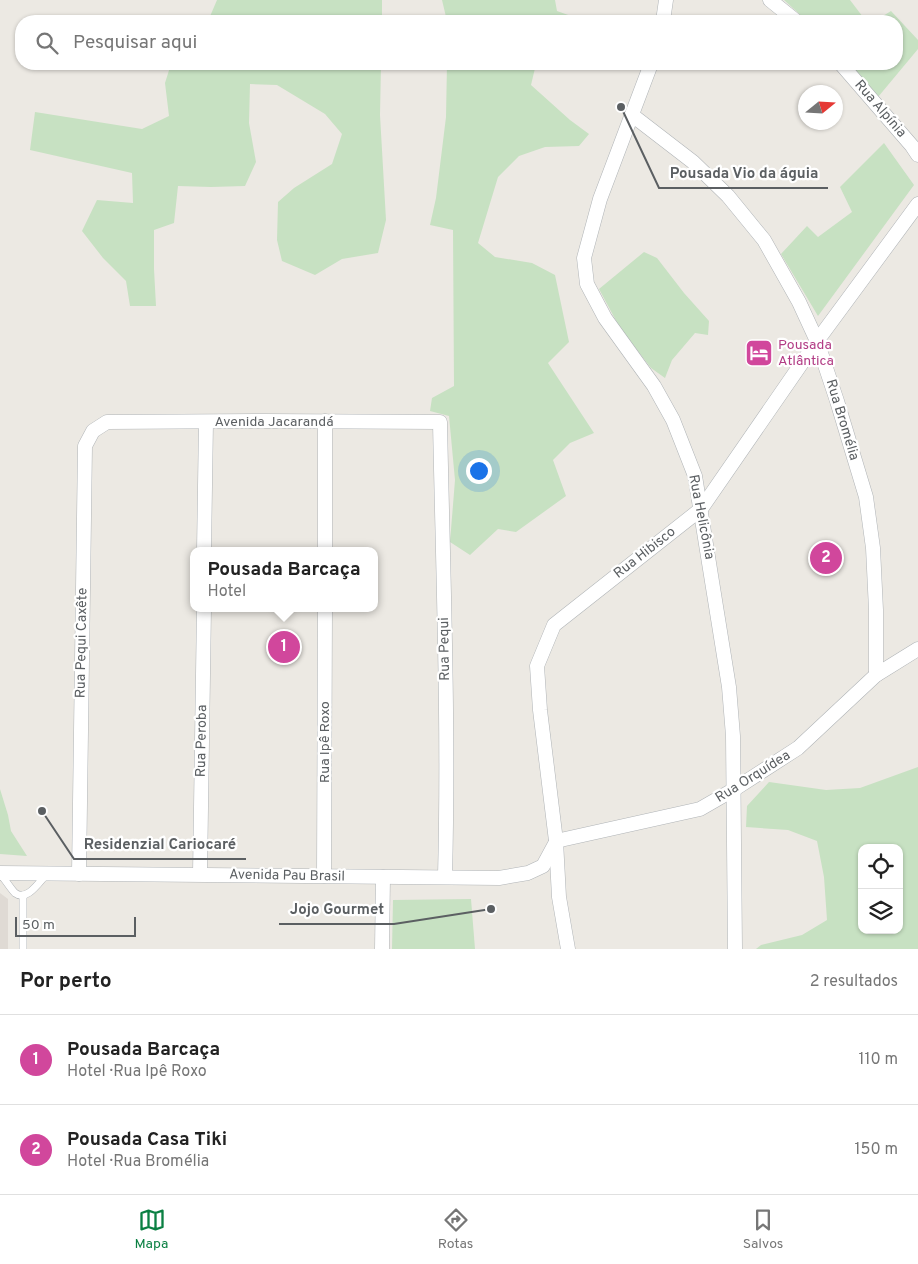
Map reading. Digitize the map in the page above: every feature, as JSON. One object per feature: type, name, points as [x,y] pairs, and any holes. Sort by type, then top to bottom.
[{"type":"street","points":[[664,15],[666,0]]},
{"type":"street","points":[[770,0],[789,15]]},
{"type":"street","name":"Rua Helicônia","points":[[649,70],[600,199],[584,258],[587,284],[605,318],[654,386],[673,420],[695,476],[729,687],[733,736],[736,949]]},
{"type":"street","name":"Rua Alpínia","points":[[846,70],[918,155]]},
{"type":"street","name":"Rua Bromélia","points":[[632,115],[693,162],[728,196],[764,240],[800,302],[817,341],[866,497],[873,548],[876,610],[876,675]]},
{"type":"street","name":"Rua Hibisco","points":[[568,949],[559,897],[556,841],[540,710],[537,666],[554,625],[701,509],[817,341],[918,204]]},
{"type":"street","name":"Avenida Jacarandá","points":[[108,422],[265,420],[440,422]]},
{"type":"street","points":[[325,421],[325,547]]},
{"type":"street","name":"Rua Pequi Caxête","points":[[79,874],[85,446],[93,431],[108,422]]},
{"type":"street","points":[[204,547],[206,422]]},
{"type":"street","name":"Rua Pequi","points":[[440,422],[446,700],[445,876]]},
{"type":"street","name":"Rua Peroba","points":[[200,874],[204,612]]},
{"type":"street","name":"Rua Ipê Roxo","points":[[324,876],[325,612]]},
{"type":"street","name":"Rua Orquídea","points":[[556,841],[700,809],[798,748],[876,675],[918,650]]},
{"type":"street","name":"Avenida Pau Brasil","points":[[0,873],[499,878],[528,873],[543,866],[556,841]]},
{"type":"street","points":[[382,949],[383,877]]},
{"type":"lane","points":[[0,873],[16,893],[23,895],[29,894],[46,874]]},
{"type":"lane","points":[[23,895],[23,949]]},
{"type":"shaded area","points":[[0,893],[8,899],[8,949],[0,949]]},
{"type":"green space","points":[[217,0],[382,0],[382,15],[211,15]]},
{"type":"green space","points":[[442,0],[555,0],[557,11],[568,15],[446,15]]},
{"type":"green space","points":[[784,0],[850,0],[861,15],[800,15]]},
{"type":"green space","points":[[891,11],[895,15],[885,15]]},
{"type":"green space","points":[[903,24],[918,40],[918,49],[903,67]]},
{"type":"green space","points":[[169,70],[381,70],[380,115],[386,220],[378,253],[342,259],[315,275],[282,261],[277,240],[278,202],[294,188],[332,164],[342,134],[325,114],[277,85],[250,84],[249,123],[256,162],[245,186],[178,186],[174,223],[154,230],[156,306],[130,306],[126,281],[103,258],[82,231],[97,200],[133,203],[132,173],[30,150],[35,112],[142,129],[169,116],[165,83]]},
{"type":"green space","points":[[447,70],[535,70],[531,85],[570,120],[589,134],[579,146],[545,147],[519,156],[498,177],[478,243],[495,257],[532,263],[555,275],[569,342],[548,363],[594,433],[570,443],[553,460],[566,496],[516,532],[498,529],[470,555],[450,542],[455,480],[449,416],[430,411],[432,398],[454,386],[453,230],[430,225],[436,198],[446,117]]},
{"type":"green space","points":[[855,70],[900,70],[878,97]]},
{"type":"green space","points":[[884,143],[914,185],[818,316],[781,254],[807,226],[818,237],[852,212],[840,187]]},
{"type":"green space","points":[[644,252],[657,258],[709,321],[708,335],[695,333],[672,360],[665,378],[651,368],[620,328],[599,289]]},
{"type":"green space","points":[[918,767],[918,949],[756,949],[761,945],[802,935],[827,920],[824,877],[817,841],[788,830],[746,827],[747,806],[769,782],[826,790],[860,788]]},
{"type":"green space","points":[[0,789],[11,831],[27,856],[0,854]]},
{"type":"green space","points":[[471,899],[475,949],[392,949],[393,900]]},
{"type":"place","name":"Pousada Vio da águia","points":[[621,107]]},
{"type":"place","name":"Pousada Atlântica","points":[[759,353]]},
{"type":"place","name":"Pousada Casa Tiki","points":[[826,558]]},
{"type":"place","name":"Pousada Barcaça","points":[[284,647]]},
{"type":"place","name":"Residenzial Cariocaré","points":[[42,811]]},
{"type":"place","name":"Jojo Gourmet","points":[[491,909]]}]
